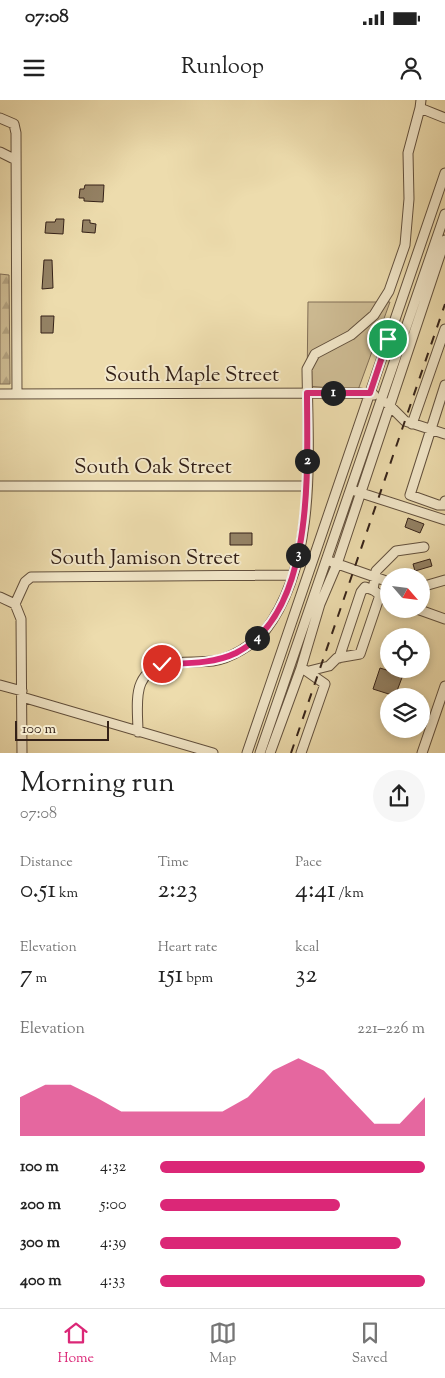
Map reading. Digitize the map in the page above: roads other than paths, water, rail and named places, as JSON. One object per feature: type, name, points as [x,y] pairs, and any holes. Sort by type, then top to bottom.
[{"type":"street","points":[[138,732],[140,684],[147,673],[162,664],[215,661],[237,652],[263,633],[280,609],[292,575],[303,532],[307,486],[307,369],[315,354],[351,335],[374,315],[389,290],[405,245],[409,199],[408,153],[413,126],[420,104],[445,118]]},
{"type":"street","points":[[0,118],[14,124],[16,160],[17,394]]},
{"type":"street","points":[[0,152],[16,160]]},
{"type":"street","points":[[247,753],[445,173]]},
{"type":"street","points":[[260,753],[326,560],[390,406],[440,251],[445,214]]},
{"type":"street","points":[[270,753],[305,670],[320,604],[337,564],[355,491],[382,398],[414,305],[445,240]]},
{"type":"street","points":[[421,245],[440,251]]},
{"type":"street","points":[[402,301],[414,305]]},
{"type":"street","points":[[412,424],[445,329]]},
{"type":"street","points":[[445,385],[430,430],[430,438],[410,495],[438,505],[444,505],[445,500]]},
{"type":"street","name":"South Maple Street","points":[[0,394],[370,393],[382,398]]},
{"type":"street","points":[[382,398],[403,420],[445,434]]},
{"type":"street","points":[[339,485],[445,520]]},
{"type":"street","name":"South Oak Street","points":[[0,486],[307,486]]},
{"type":"street","points":[[373,590],[377,568],[396,551],[424,547]]},
{"type":"street","points":[[326,560],[380,579]]},
{"type":"street","name":"South Jamison Street","points":[[15,604],[25,582],[32,577],[292,575]]},
{"type":"street","points":[[308,575],[320,579]]},
{"type":"street","points":[[430,584],[445,580]]},
{"type":"street","points":[[305,670],[329,666],[339,658],[356,656],[362,650],[380,598],[379,594],[373,590],[365,587],[361,592],[339,658]]},
{"type":"street","points":[[0,597],[15,604],[21,619],[22,753]]},
{"type":"street","points":[[430,613],[445,618]]},
{"type":"street","points":[[278,660],[305,670],[325,684],[301,753]]},
{"type":"street","points":[[0,685],[138,732],[213,753]]},
{"type":"street","points":[[422,753],[445,686]]},
{"type":"railway","points":[[291,753],[445,304]]}]
